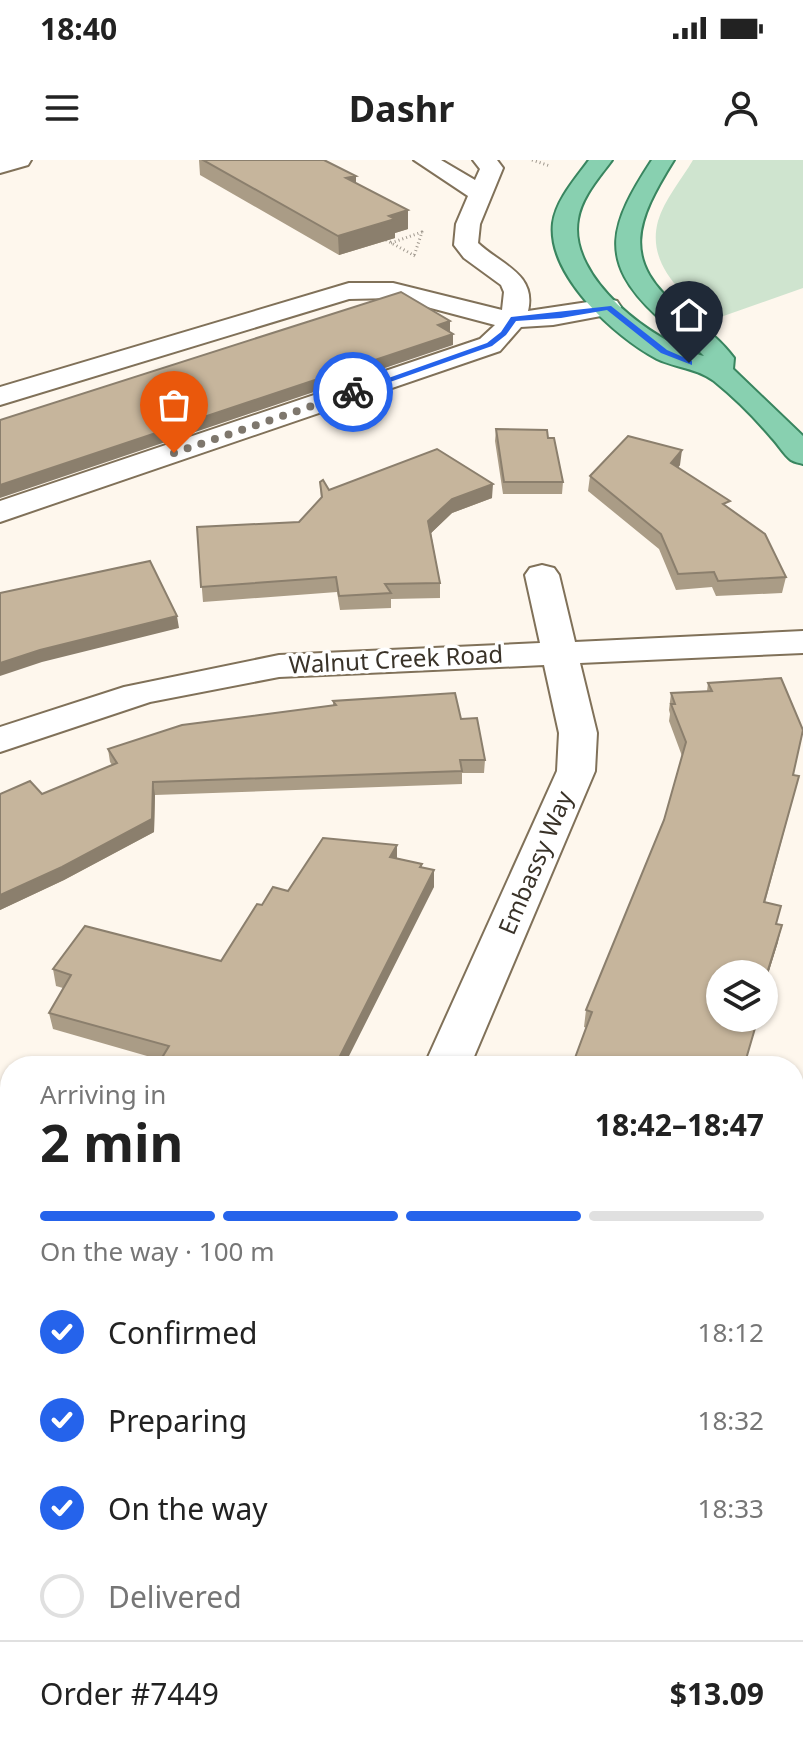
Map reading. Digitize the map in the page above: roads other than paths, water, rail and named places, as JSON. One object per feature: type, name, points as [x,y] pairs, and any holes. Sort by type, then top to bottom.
[{"type":"main road","points":[[601,160],[568,208],[564,233],[565,244],[586,284],[608,307],[664,352],[689,363],[719,370],[803,455]]},
{"type":"main road","points":[[663,160],[629,218],[629,260],[634,273],[654,300],[711,345],[720,358],[719,370]]},
{"type":"street","points":[[0,166],[20,160]]},
{"type":"street","points":[[425,160],[480,193]]},
{"type":"street","points":[[0,512],[490,345],[503,334],[514,318],[517,285],[474,255],[466,245],[468,224],[492,168],[484,160]]},
{"type":"street","points":[[0,396],[362,288],[394,288],[476,312],[514,318],[561,316],[608,307]]},
{"type":"street","name":"Embassy Way","points":[[451,1056],[576,771],[578,733],[542,575]]},
{"type":"street","name":"Walnut Creek Road","points":[[0,740],[54,718],[128,695],[235,672],[351,660],[803,642]]}]
